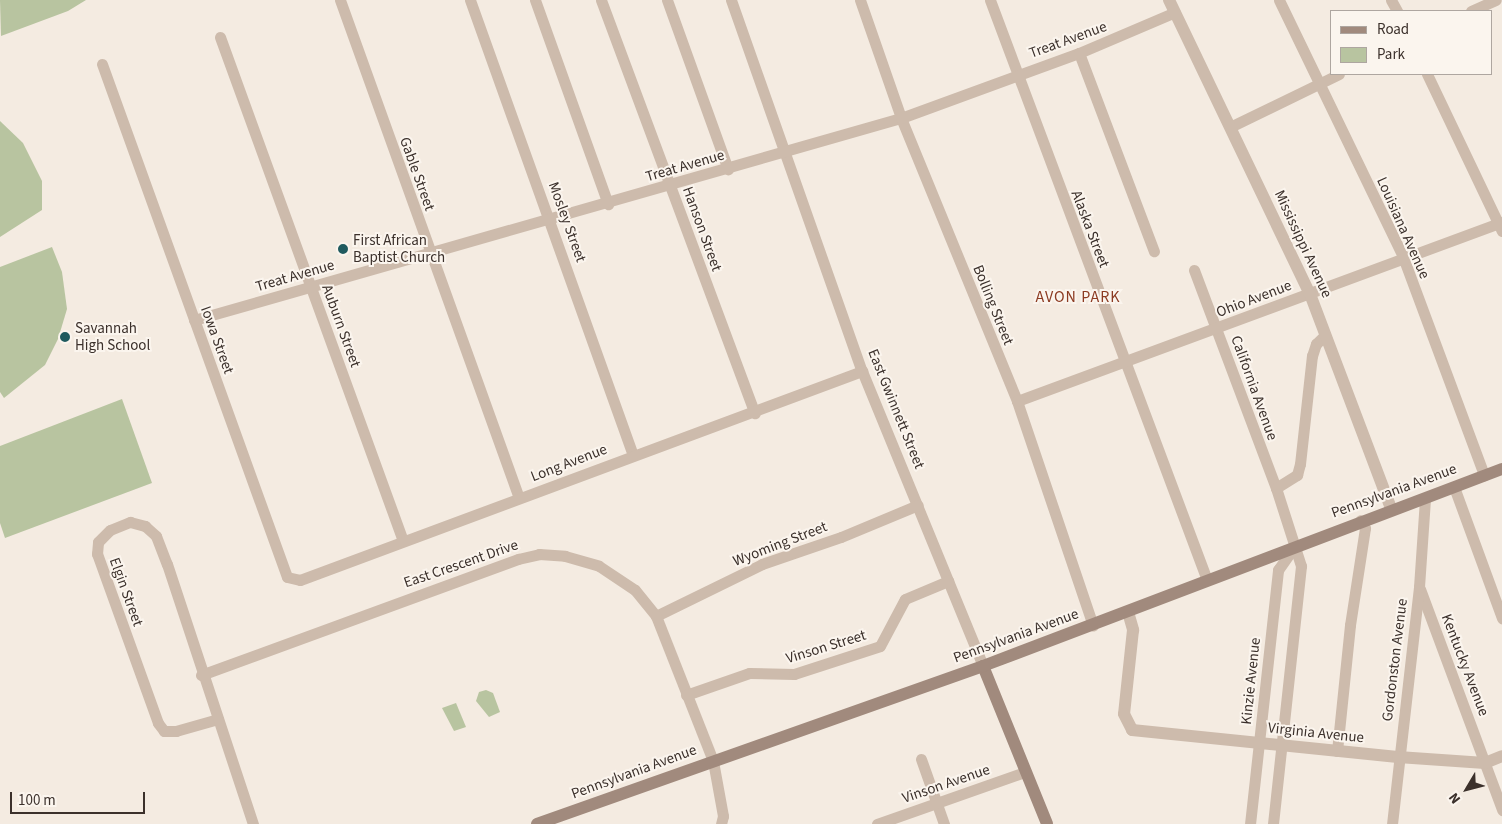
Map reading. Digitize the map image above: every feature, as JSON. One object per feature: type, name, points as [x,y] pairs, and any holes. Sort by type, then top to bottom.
[{"type":"main road","name":"Pennsylvania Avenue","points":[[537,824],[983,666],[1128,612],[1390,508],[1425,499],[1502,469]]},
{"type":"main road","name":"East Gwinnett Street","points":[[983,666],[1047,824]]},
{"type":"street","name":"Gable Street","points":[[340,0],[519,498]]},
{"type":"street","name":"Mosley Street","points":[[470,0],[633,454]]},
{"type":"street","points":[[535,0],[608,204]]},
{"type":"street","name":"Hanson Street","points":[[601,0],[755,413]]},
{"type":"street","points":[[668,0],[728,169]]},
{"type":"street","name":"East Gwinnett Street","points":[[731,0],[787,152],[862,371],[983,666]]},
{"type":"street","name":"Bolling Street","points":[[860,0],[901,118],[1017,402],[1093,624]]},
{"type":"street","name":"Alaska Street","points":[[990,0],[1123,361],[1207,580]]},
{"type":"street","name":"Mississippi Avenue","points":[[1169,0],[1310,294],[1390,508]]},
{"type":"street","name":"Louisiana Avenue","points":[[1279,0],[1403,257],[1484,475]]},
{"type":"street","points":[[1473,10],[1496,0]]},
{"type":"street","name":"Treat Avenue","points":[[194,320],[550,221],[901,118],[1016,74],[1079,53],[1175,12]]},
{"type":"street","name":"Auburn Street","points":[[220,37],[403,541]]},
{"type":"street","points":[[1079,53],[1154,251]]},
{"type":"street","name":"Iowa Street","points":[[102,64],[118,114],[287,577]]},
{"type":"street","points":[[1230,127],[1337,75]]},
{"type":"street","points":[[1427,75],[1501,225]]},
{"type":"street","name":"Ohio Avenue","points":[[1017,402],[1123,361],[1310,294],[1403,257],[1501,225]]},
{"type":"street","name":"California Avenue","points":[[1194,270],[1276,488]]},
{"type":"street","points":[[1273,824],[1283,746],[1301,566],[1276,488],[1297,475],[1300,464],[1312,356],[1316,344],[1325,335]]},
{"type":"street","name":"Long Avenue","points":[[287,577],[300,580],[519,498],[579,478],[633,454],[755,413],[862,371]]},
{"type":"street","points":[[1454,487],[1502,618]]},
{"type":"street","name":"Gordonston Avenue","points":[[1392,824],[1398,757],[1419,587],[1425,499]]},
{"type":"street","name":"Wyoming Street","points":[[656,616],[762,564],[841,537],[918,505]]},
{"type":"street","points":[[1337,751],[1350,625],[1365,528],[1360,520]]},
{"type":"street","name":"Elgin Street","points":[[218,719],[176,731],[164,731],[158,723],[97,554],[98,542],[110,530],[130,522],[145,526],[156,536],[201,675],[218,719],[253,824]]},
{"type":"street","name":"Kinzie Avenue","points":[[1250,824],[1278,570],[1295,546]]},
{"type":"street","name":"East Crescent Drive","points":[[201,675],[381,607],[540,554],[564,556],[599,566],[635,590],[656,616],[713,761],[723,816],[721,824]]},
{"type":"street","name":"Vinson Street","points":[[686,695],[749,673],[780,675],[806,671],[880,646],[905,599],[948,582]]},
{"type":"street","name":"Kentucky Avenue","points":[[1419,587],[1502,810]]},
{"type":"street","name":"Virginia Avenue","points":[[1128,612],[1133,630],[1124,714],[1127,726],[1137,732],[1398,757],[1486,763],[1502,756]]},
{"type":"street","points":[[921,759],[944,824]]},
{"type":"street","name":"Vinson Avenue","points":[[877,824],[1025,772]]},
{"type":"green space","points":[[0,0],[86,0],[68,11],[1,36]]},
{"type":"green space","points":[[0,121],[23,143],[42,181],[42,210],[0,237]]},
{"type":"green space","points":[[52,247],[62,272],[67,309],[58,339],[45,365],[4,398],[0,392],[0,267]]},
{"type":"green space","points":[[122,399],[152,483],[5,538],[0,523],[0,446]]},
{"type":"green space","points":[[486,690],[493,693],[500,712],[489,717],[476,701],[479,692]]},
{"type":"green space","points":[[456,703],[466,727],[454,731],[442,708]]},
{"type":"place","name":"First African Baptist Church","points":[[343,249]]},
{"type":"place","name":"Savannah High School","points":[[65,337]]},
{"type":"district","name":"AVON PARK","points":[[1078,297]]}]
